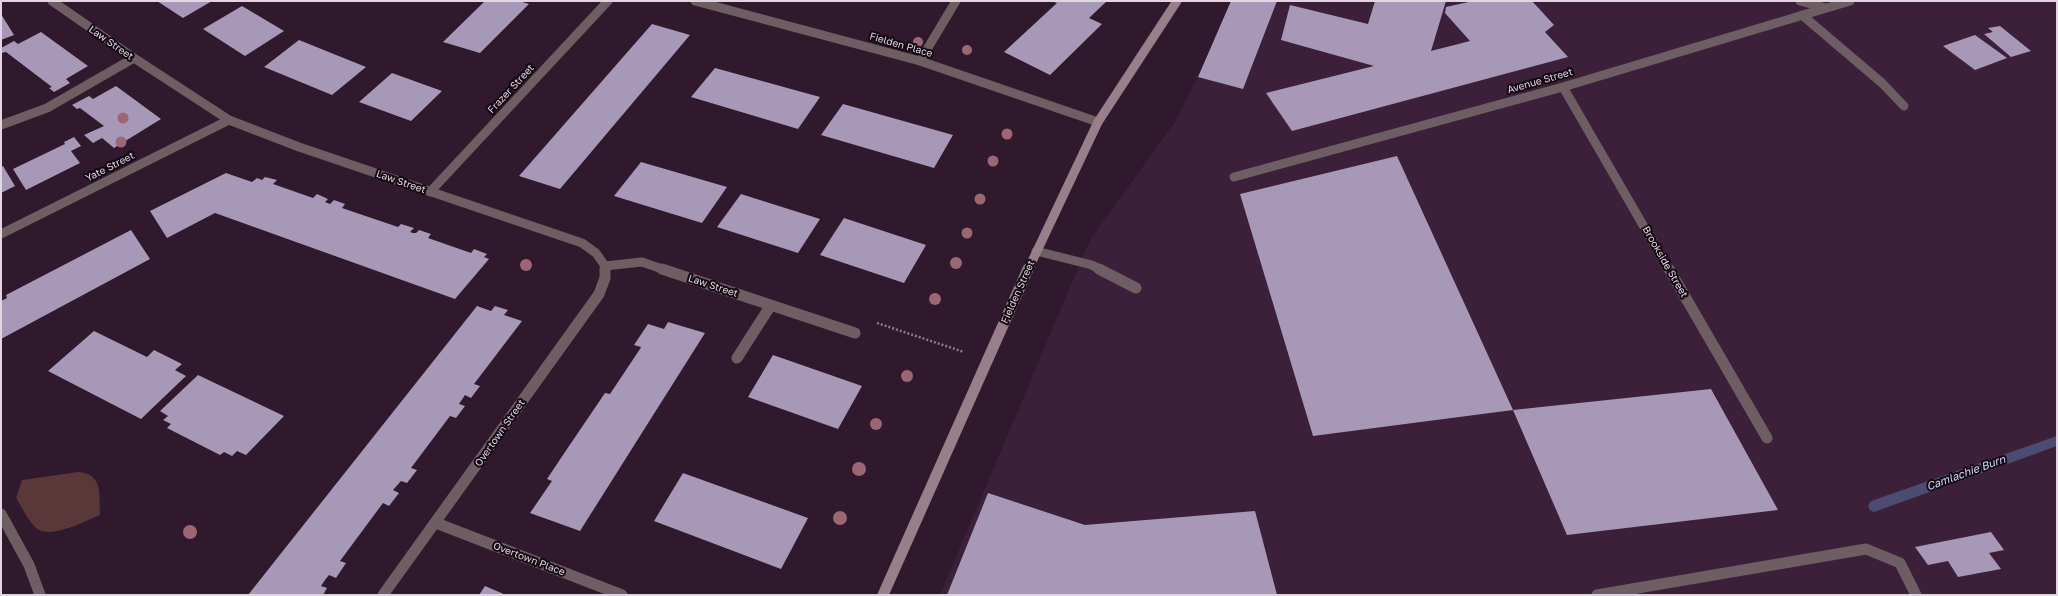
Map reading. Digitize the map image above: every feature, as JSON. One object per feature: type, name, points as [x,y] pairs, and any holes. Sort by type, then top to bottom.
[{"type":"main road","name":"Fielden Street","points":[[883,595],[1036,251],[1098,122],[1177,1]]},
{"type":"street","name":"Law Street","points":[[52,1],[134,58],[229,120],[299,147],[582,244],[596,253],[605,266],[642,262],[855,333]]},
{"type":"street","name":"Frazer Street","points":[[430,192],[608,1]]},
{"type":"street","name":"Fielden Place","points":[[695,1],[920,61],[1098,122]]},
{"type":"street","points":[[920,61],[956,1]]},
{"type":"street","points":[[1800,1],[1826,8]]},
{"type":"street","name":"Avenue Street","points":[[1234,176],[1563,86],[1850,1]]},
{"type":"street","points":[[1802,15],[1882,83],[1904,106]]},
{"type":"street","points":[[1,125],[48,108],[134,58]]},
{"type":"street","name":"Brookside Street","points":[[1563,86],[1767,438]]},
{"type":"street","name":"Yate Street","points":[[1,234],[229,120]]},
{"type":"street","points":[[1036,251],[1092,265],[1136,288]]},
{"type":"street","name":"Overtown Street","points":[[384,595],[599,294],[605,278],[605,266]]},
{"type":"street","points":[[737,358],[771,305]]},
{"type":"street","points":[[1,514],[29,565],[40,595]]},
{"type":"street","name":"Overtown Place","points":[[436,523],[622,595]]},
{"type":"street","points":[[1597,595],[1866,549],[1900,563],[1916,595]]},
{"type":"path","points":[[855,333],[873,322],[988,360]]},
{"type":"shaded area","points":[[1231,1],[2057,1],[2057,595],[940,595],[1090,240],[1177,119],[1198,77]]},
{"type":"shaded area","points":[[78,472],[92,477],[96,481],[99,493],[100,515],[58,531],[41,531],[35,527],[27,517],[16,498],[22,480]]},
{"type":"building","points":[[157,1],[212,1],[183,18]]},
{"type":"building","points":[[485,1],[519,1],[529,4],[480,53],[443,42]]},
{"type":"building","points":[[1051,1],[1107,1],[1089,18],[1102,24],[1050,75],[1004,52],[1057,3]]},
{"type":"building","points":[[1231,1],[1277,1],[1243,89],[1198,77]]},
{"type":"building","points":[[1375,1],[1446,1],[1431,51],[1470,41],[1445,13],[1446,7],[1473,1],[1532,1],[1554,25],[1545,32],[1568,57],[1292,131],[1266,93],[1374,66],[1281,40],[1290,5],[1368,24]]},
{"type":"building","points":[[242,6],[284,31],[245,56],[203,29]]},
{"type":"building","points":[[1,14],[14,35],[1,40]]},
{"type":"building","points":[[652,24],[690,35],[560,189],[519,176]]},
{"type":"building","points":[[2000,26],[2031,51],[2011,57],[1984,34],[1993,32],[1988,28]]},
{"type":"building","points":[[41,32],[88,66],[66,79],[70,83],[54,92],[49,88],[52,87],[6,52],[1,53],[1,48],[14,41],[18,44]]},
{"type":"building","points":[[1975,35],[2007,58],[1975,70],[1943,46]]},
{"type":"building","points":[[299,40],[366,67],[332,95],[264,67]]},
{"type":"building","points":[[715,68],[820,97],[798,129],[691,97]]},
{"type":"building","points":[[392,73],[442,91],[411,121],[359,102]]},
{"type":"building","points":[[116,86],[161,119],[114,148],[102,138],[93,143],[84,135],[104,126],[80,108],[77,109],[72,105],[89,96],[93,99]]},
{"type":"building","points":[[843,104],[953,135],[934,168],[821,135]]},
{"type":"building","points":[[74,137],[81,146],[71,151],[80,163],[26,190],[13,169],[65,144],[64,142]]},
{"type":"building","points":[[1397,156],[1513,410],[1313,436],[1240,194]]},
{"type":"building","points":[[641,162],[727,187],[702,223],[614,196]]},
{"type":"building","points":[[3,166],[15,186],[1,193],[1,167]]},
{"type":"building","points":[[226,173],[252,182],[257,178],[262,180],[265,177],[277,180],[273,184],[313,198],[317,194],[328,199],[325,202],[330,204],[334,200],[345,204],[342,208],[398,227],[401,224],[414,228],[410,232],[416,233],[419,230],[431,234],[428,238],[471,253],[474,249],[487,254],[484,257],[489,259],[455,299],[215,213],[167,238],[150,211]]},
{"type":"building","points":[[741,194],[820,219],[798,253],[717,227]]},
{"type":"building","points":[[844,218],[926,245],[904,283],[820,255]]},
{"type":"building","points":[[131,230],[150,259],[1,339],[1,301],[7,298],[6,295]]},
{"type":"building","points":[[477,306],[491,311],[495,306],[508,310],[504,315],[522,321],[474,384],[480,386],[471,398],[465,395],[459,404],[465,406],[456,418],[450,416],[411,468],[417,470],[407,483],[401,481],[393,490],[399,493],[389,506],[383,503],[340,561],[346,563],[336,578],[329,575],[325,580],[321,586],[327,588],[323,595],[248,595]]},
{"type":"building","points":[[668,322],[705,333],[580,531],[530,513],[552,481],[547,479],[567,449],[605,393],[610,394],[640,349],[641,347],[634,345],[648,324],[664,329]]},
{"type":"building","points":[[94,331],[147,357],[154,350],[182,364],[175,370],[186,376],[141,419],[48,371]]},
{"type":"building","points":[[773,355],[862,386],[838,429],[748,397]]},
{"type":"building","points":[[198,375],[284,416],[246,455],[237,451],[232,456],[224,452],[220,455],[167,428],[171,424],[163,420],[168,416],[160,411]]},
{"type":"building","points":[[1711,389],[1778,510],[1567,535],[1513,410]]},
{"type":"building","points":[[683,473],[808,518],[781,569],[654,521]]},
{"type":"building","points":[[988,493],[1085,525],[1255,511],[1277,595],[947,595]]},
{"type":"building","points":[[1991,532],[2004,550],[1989,553],[2001,569],[1958,577],[1948,561],[1928,565],[1915,547]]},
{"type":"building","points":[[485,586],[506,595],[479,595]]},
{"type":"waterway","name":"Camlachie Burn","points":[[1874,506],[2057,441]]}]
